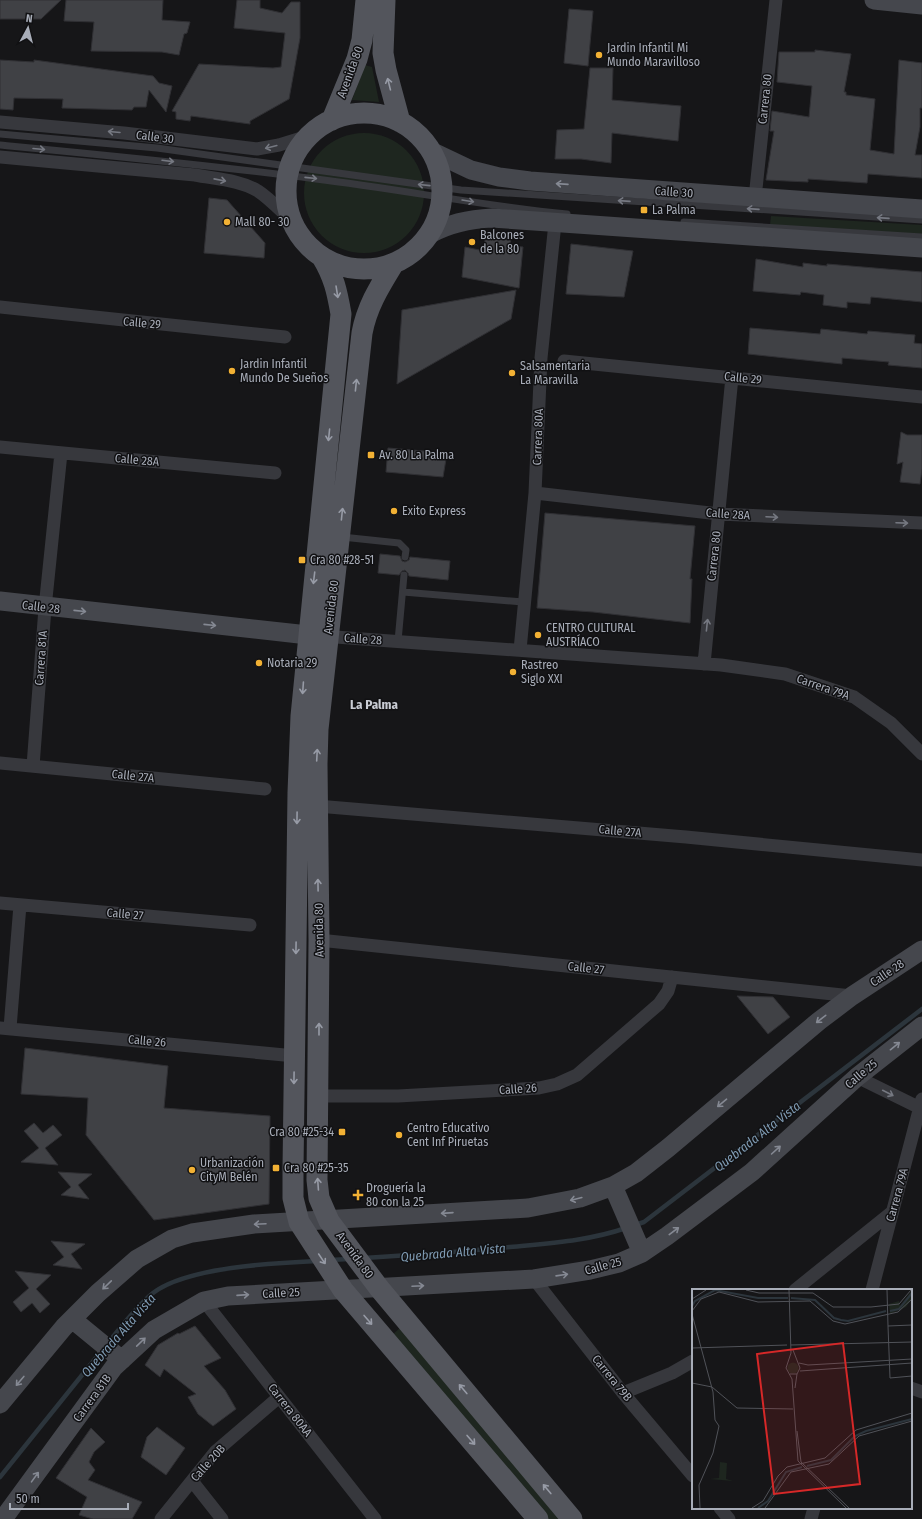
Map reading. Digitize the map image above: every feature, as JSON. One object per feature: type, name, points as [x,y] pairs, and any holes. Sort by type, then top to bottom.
[{"type":"main road","name":"Avenida 80","points":[[332,120],[357,58],[362,40],[366,0]]},
{"type":"main road","name":"Avenida 80","points":[[385,0],[383,53],[400,122]]},
{"type":"main road","points":[[366,113],[383,116],[400,122],[417,134],[431,151],[441,174],[442,192],[436,221],[430,234],[414,251],[394,263],[376,268],[357,269],[339,265],[322,257],[304,240],[291,220],[286,198],[288,171],[297,150],[308,136],[332,120],[349,115],[366,113]]},
{"type":"main road","name":"Avenida 80","points":[[322,257],[332,274],[336,286],[341,314],[318,636],[317,806],[319,1096],[317,1180],[319,1198],[329,1221],[375,1282],[572,1519]]},
{"type":"main road","name":"Avenida 80","points":[[394,263],[380,286],[365,316],[339,537],[301,716],[298,793],[293,1198],[304,1231],[339,1284],[538,1519]]},
{"type":"street","name":"Carrera 80","points":[[755,198],[776,0]]},
{"type":"street","points":[[874,0],[922,5]]},
{"type":"street","name":"Calle 30","points":[[0,122],[124,133],[256,149],[279,145],[308,136]]},
{"type":"street","name":"Calle 30","points":[[431,151],[471,170],[500,177],[530,181],[922,209]]},
{"type":"street","points":[[0,157],[195,175],[236,183],[258,191],[291,220]]},
{"type":"street","points":[[430,234],[454,223],[480,218],[500,218],[922,248]]},
{"type":"street","name":"Carrera 80A","points":[[520,650],[523,602],[535,493],[541,358],[555,223]]},
{"type":"street","name":"Calle 29","points":[[0,307],[285,337]]},
{"type":"street","name":"Calle 29","points":[[564,361],[922,397]]},
{"type":"street","name":"Carrera 80","points":[[704,664],[732,377]]},
{"type":"street","name":"Calle 28A","points":[[0,447],[275,473]]},
{"type":"street","name":"Carrera 81A","points":[[33,766],[45,608],[61,453]]},
{"type":"street","name":"Calle 28A","points":[[535,493],[719,514],[922,523]]},
{"type":"street","name":"Calle 28","points":[[0,601],[45,608],[318,636],[704,664]]},
{"type":"street","name":"Carrera 79A","points":[[704,664],[785,674],[854,697],[891,724],[922,754]]},
{"type":"street","name":"Calle 27A","points":[[0,763],[265,789]]},
{"type":"street","name":"Calle 27A","points":[[317,806],[686,837],[922,860]]},
{"type":"street","name":"Calle 27","points":[[0,903],[250,925]]},
{"type":"street","points":[[5,1028],[20,905]]},
{"type":"street","name":"Calle 27","points":[[319,940],[852,996]]},
{"type":"street","name":"Calle 28","points":[[852,996],[922,950]]},
{"type":"street","name":"Calle 26","points":[[319,1096],[398,1096],[539,1088],[557,1084],[577,1075],[659,1004],[668,991],[672,977]]},
{"type":"street","points":[[0,1403],[71,1325],[136,1259],[172,1239],[192,1233],[254,1224],[304,1231],[329,1221],[528,1208],[580,1198],[613,1186],[636,1173],[668,1148],[818,1021],[852,996]]},
{"type":"street","name":"Calle 25","points":[[204,1301],[228,1296],[339,1284],[534,1279],[590,1270],[620,1263],[642,1253],[667,1236],[752,1172],[857,1076],[922,1026]]},
{"type":"street","name":"Calle 26","points":[[5,1028],[295,1056]]},
{"type":"street","points":[[857,1076],[921,1106]]},
{"type":"street","name":"Carrera 79A","points":[[872,1289],[921,1106]]},
{"type":"street","points":[[613,1186],[642,1253]]},
{"type":"street","points":[[796,1289],[892,1212]]},
{"type":"street","name":"Carrera 79B","points":[[534,1279],[623,1393],[692,1475]]},
{"type":"street","name":"Carrera 81B","points":[[3,1519],[116,1361],[154,1330],[204,1301]]},
{"type":"street","name":"Carrera 80AA","points":[[204,1301],[375,1519]]},
{"type":"street","points":[[71,1325],[116,1361]]},
{"type":"street","points":[[623,1393],[672,1373],[692,1362]]},
{"type":"street","points":[[912,1388],[922,1392]]},
{"type":"street","name":"Calle 20B","points":[[161,1519],[215,1452],[279,1397]]},
{"type":"street","points":[[192,1481],[222,1519]]},
{"type":"street","points":[[721,1509],[729,1519]]},
{"type":"street","points":[[811,1519],[814,1509]]},
{"type":"lane","points":[[0,134],[157,148],[288,171],[442,192],[527,210],[577,215]]},
{"type":"lane","points":[[0,145],[288,171]]},
{"type":"lane","points":[[442,192],[922,220]]},
{"type":"lane","points":[[679,222],[922,237]]},
{"type":"lane","points":[[339,537],[399,543],[406,550],[405,557]]},
{"type":"lane","points":[[398,641],[404,575]]},
{"type":"lane","points":[[403,592],[523,602]]},
{"type":"shaded area","points":[[365,65],[372,67],[379,102],[352,100]]},
{"type":"shaded area","points":[[364,133],[387,137],[407,150],[420,170],[424,193],[420,216],[407,236],[387,249],[364,253],[341,249],[321,236],[308,216],[304,193],[308,170],[321,150],[341,137]]},
{"type":"shaded area","points":[[771,216],[922,225],[922,234],[770,225]]},
{"type":"shaded area","points":[[401,1327],[562,1519],[546,1519],[392,1335]]},
{"type":"building","points":[[0,0],[61,0],[41,19],[0,19]]},
{"type":"building","points":[[66,0],[163,0],[162,20],[190,22],[187,33],[184,34],[179,55],[162,52],[91,51],[94,22],[64,21]]},
{"type":"building","points":[[237,0],[260,0],[260,8],[282,13],[291,2],[300,2],[300,38],[289,99],[250,121],[250,124],[191,116],[190,121],[176,119],[176,112],[172,111],[199,64],[273,68],[281,67],[285,33],[234,28]]},
{"type":"building","points":[[569,9],[593,11],[588,66],[564,63]]},
{"type":"building","points":[[815,50],[851,54],[844,92],[846,92],[846,95],[875,99],[870,150],[894,154],[899,60],[922,63],[922,108],[920,108],[920,127],[915,155],[922,155],[922,178],[868,174],[867,183],[808,179],[808,182],[766,180],[774,131],[770,131],[772,111],[809,117],[812,86],[777,82],[779,52],[815,52]]},
{"type":"building","points":[[0,60],[34,62],[34,60],[153,76],[159,83],[172,86],[166,112],[149,90],[146,107],[134,107],[132,110],[62,108],[63,99],[14,98],[13,110],[0,109]]},
{"type":"building","points":[[590,68],[613,68],[612,100],[681,106],[678,141],[612,133],[611,163],[581,159],[555,159],[557,130],[584,129]]},
{"type":"building","name":"Mall 80- 30","points":[[209,198],[227,200],[265,243],[264,258],[204,253]]},
{"type":"building","points":[[491,236],[511,238],[510,246],[523,247],[519,288],[462,277],[465,247],[484,251],[485,240],[490,240]]},
{"type":"building","points":[[571,244],[633,251],[624,297],[566,294]]},
{"type":"building","points":[[756,259],[803,267],[803,263],[827,266],[827,264],[922,272],[922,302],[871,297],[870,304],[847,302],[847,308],[823,305],[824,295],[801,292],[800,295],[753,291]]},
{"type":"building","points":[[516,290],[511,319],[397,384],[402,310]]},
{"type":"building","points":[[750,328],[820,334],[821,329],[867,334],[868,331],[915,335],[914,343],[922,344],[922,368],[888,365],[889,362],[842,358],[842,364],[748,354]]},
{"type":"building","points":[[901,432],[907,435],[922,435],[922,469],[920,484],[900,482],[903,462],[897,464]]},
{"type":"building","points":[[388,448],[447,453],[443,477],[386,472]]},
{"type":"building","points":[[545,513],[695,526],[690,579],[692,579],[690,623],[593,612],[537,608]]},
{"type":"building","points":[[380,554],[400,556],[402,561],[405,562],[409,560],[410,557],[450,561],[448,580],[409,576],[405,570],[399,575],[378,573]]},
{"type":"building","points":[[737,996],[773,997],[790,1017],[768,1034]]},
{"type":"building","name":"Urbanización CityM Belén","points":[[25,1048],[168,1066],[164,1108],[270,1116],[269,1204],[154,1220],[86,1135],[88,1098],[21,1094]]},
{"type":"building","points":[[34,1123],[43,1133],[53,1125],[62,1135],[45,1148],[58,1165],[21,1162],[39,1148],[24,1131]]},
{"type":"building","points":[[58,1172],[92,1174],[78,1185],[89,1199],[61,1195],[71,1187]]},
{"type":"building","points":[[51,1241],[85,1244],[71,1254],[82,1269],[53,1265],[64,1257]]},
{"type":"building","points":[[15,1271],[51,1275],[36,1289],[50,1304],[40,1313],[32,1303],[21,1312],[13,1302],[29,1288]]},
{"type":"building","points":[[195,1326],[221,1358],[204,1366],[225,1390],[236,1409],[213,1426],[198,1414],[188,1397],[196,1394],[164,1369],[160,1377],[145,1365],[158,1345],[178,1333],[179,1334]]},
{"type":"building","points":[[157,1427],[185,1448],[166,1475],[141,1457],[147,1437]]},
{"type":"building","points":[[91,1428],[105,1442],[94,1452],[89,1462],[95,1470],[88,1480],[142,1502],[132,1519],[93,1519],[79,1515],[87,1497],[56,1478]]},
{"type":"waterway","name":"Quebrada Alta Vista","points":[[635,1225],[644,1222],[922,1009]]},
{"type":"waterway","name":"Quebrada Alta Vista","points":[[364,1258],[554,1243],[583,1239],[626,1228]]},
{"type":"waterway","name":"Quebrada Alta Vista","points":[[330,1260],[349,1259]]},
{"type":"waterway","name":"Quebrada Alta Vista","points":[[108,1343],[142,1303],[153,1293],[168,1284],[187,1277],[232,1268],[278,1263],[317,1261]]},
{"type":"waterway","name":"Quebrada Alta Vista","points":[[0,1477],[103,1349]]},
{"type":"place","name":"Jardin Infantil Mi Mundo Maravilloso","points":[[599,55]]},
{"type":"place","name":"La Palma","points":[[644,210]]},
{"type":"place","name":"Mall 80- 30","points":[[227,222]]},
{"type":"place","name":"Balcones de la 80","points":[[472,242]]},
{"type":"place","name":"Jardin Infantil Mundo De Sueños","points":[[232,371]]},
{"type":"place","name":"Salsamentaria La Maravilla","points":[[512,373]]},
{"type":"place","name":"Av. 80 La Palma","points":[[371,455]]},
{"type":"place","name":"Exito Express","points":[[394,511]]},
{"type":"place","name":"Cra 80 #28-51","points":[[302,560]]},
{"type":"place","name":"CENTRO CULTURAL AUSTRÍACO","points":[[538,635]]},
{"type":"place","name":"Notaria 29","points":[[259,663]]},
{"type":"place","name":"Rastreo Siglo XXI","points":[[513,672]]},
{"type":"place","name":"Cra 80 #25-34","points":[[342,1132]]},
{"type":"place","name":"Centro Educativo Cent Inf Piruetas","points":[[399,1135]]},
{"type":"place","name":"Cra 80 #25-35","points":[[276,1168]]},
{"type":"place","name":"Urbanización CityM Belén","points":[[192,1170]]},
{"type":"place","name":"Droguería la 80 con la 25","points":[[358,1195]]},
{"type":"district","name":"La Palma","points":[[374,704]]}]
